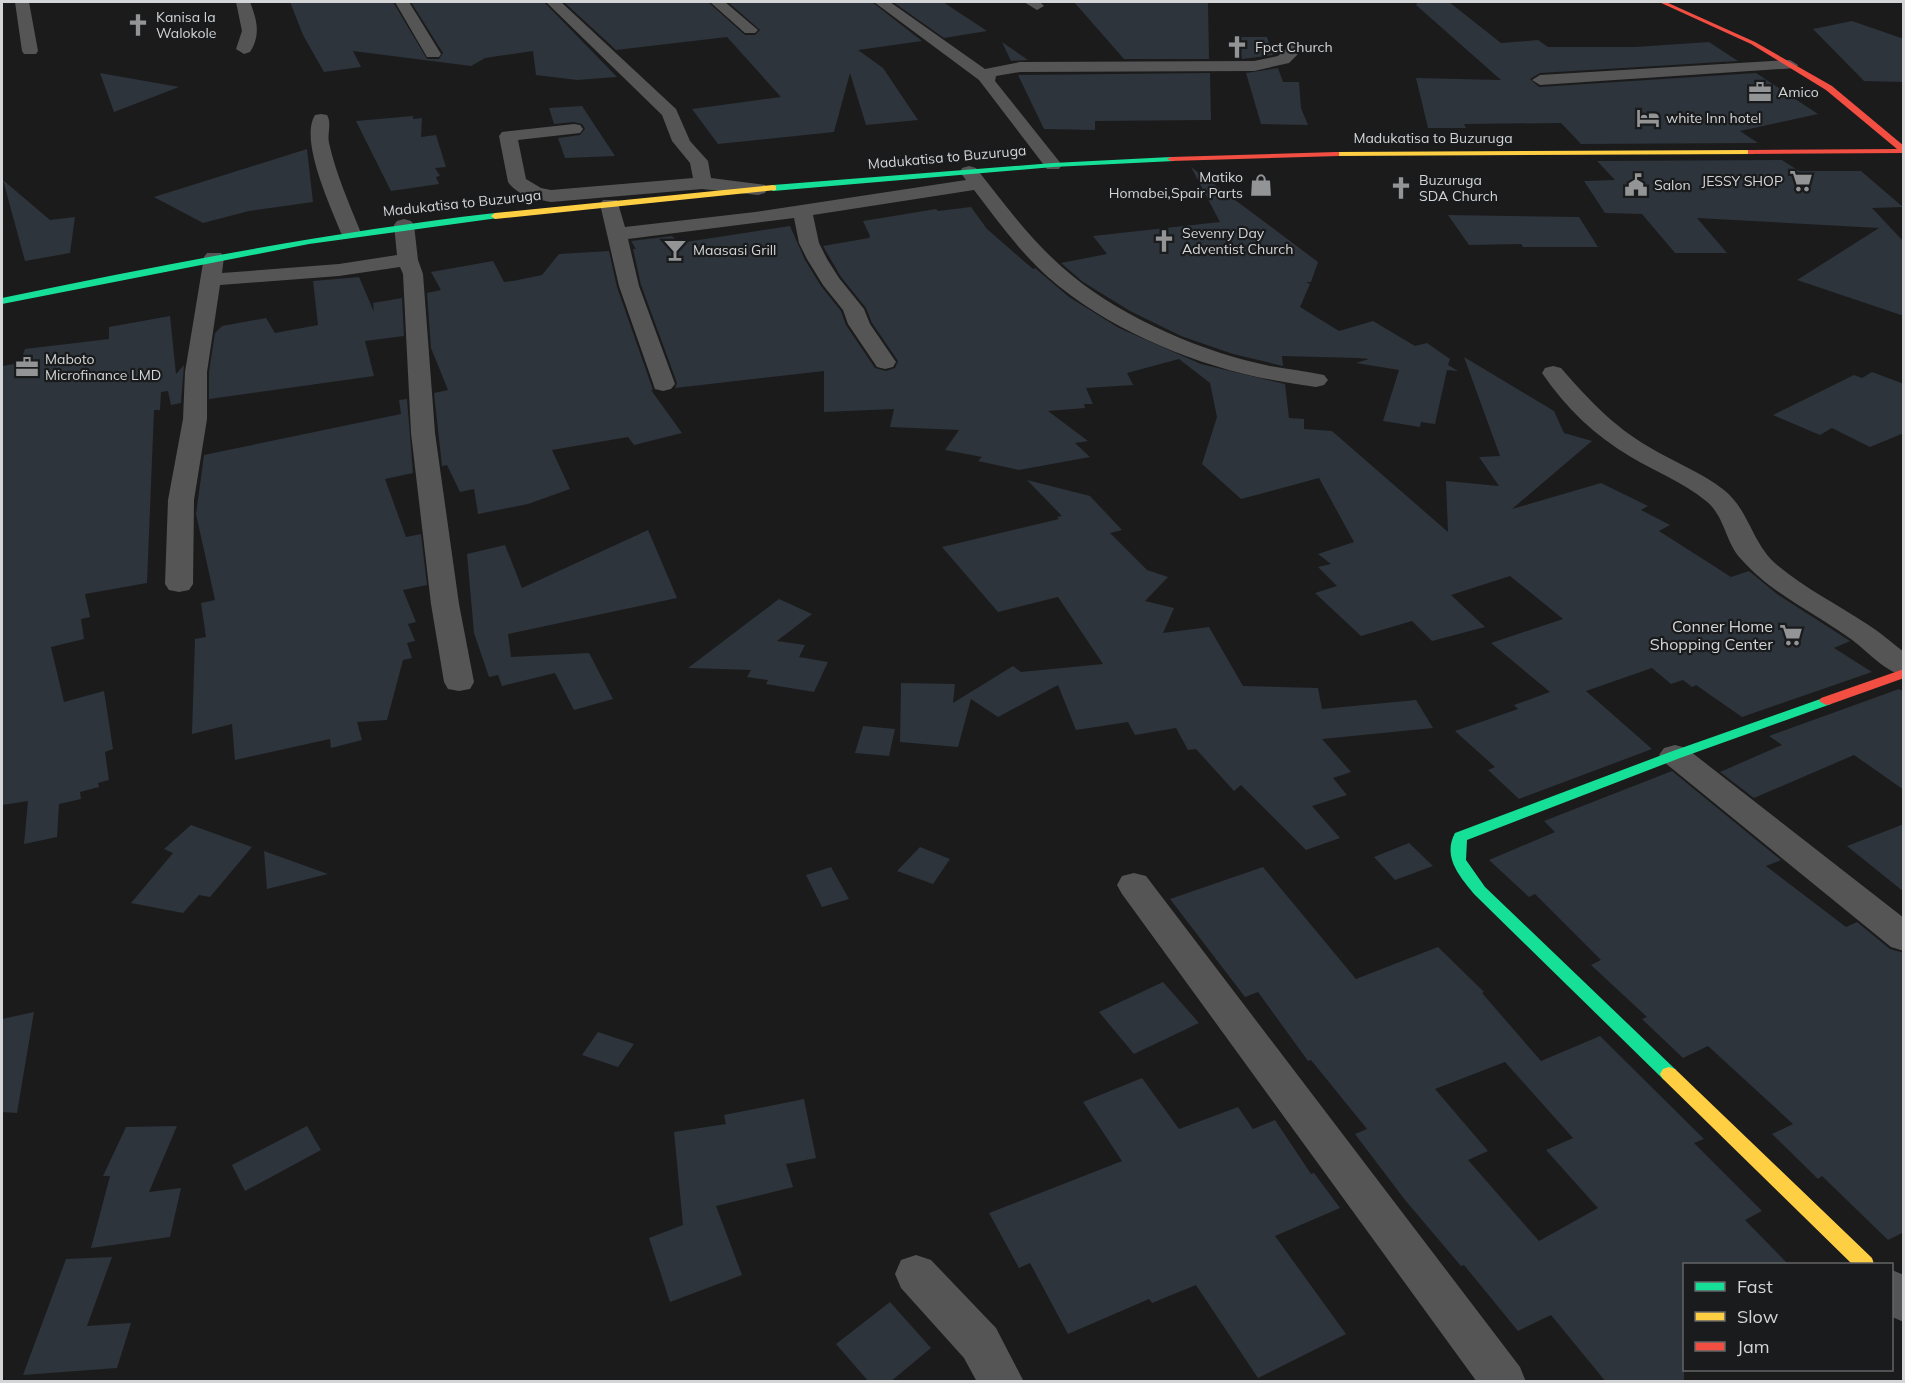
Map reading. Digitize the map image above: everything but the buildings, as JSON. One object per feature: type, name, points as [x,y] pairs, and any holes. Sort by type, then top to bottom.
[{"type":"main road","points":[[1662,2],[1732,33],[1790,64],[1829,88],[1904,150]]},
{"type":"main road","name":"Madukatisa to Buzuruga","points":[[2,301],[212,268],[351,233],[404,225],[758,189],[974,178],[1053,165],[1203,157],[1323,154],[1904,150]]},
{"type":"main road","points":[[1864,1263],[1480,891],[1456,862],[1454,848],[1460,837],[1675,755],[1904,673]]},
{"type":"street","points":[[22,2],[30,51]]},
{"type":"street","points":[[243,2],[251,34],[244,49]]},
{"type":"street","points":[[402,2],[433,54]]},
{"type":"street","points":[[553,2],[670,114],[678,129],[680,140],[698,158],[703,170],[702,183]]},
{"type":"street","points":[[717,2],[750,30]]},
{"type":"street","points":[[881,2],[988,79]]},
{"type":"street","points":[[1053,165],[987,81],[989,73],[1020,67],[1254,66],[1283,60],[1296,48]]},
{"type":"street","points":[[1540,80],[1790,64]]},
{"type":"street","points":[[321,119],[319,139],[325,164],[351,233]]},
{"type":"street","points":[[574,129],[508,136],[517,182],[535,193],[551,196],[702,183],[758,189]]},
{"type":"street","points":[[617,234],[803,212],[974,178],[1039,256],[1058,274],[1117,313],[1200,353],[1251,369],[1316,380]]},
{"type":"street","points":[[610,204],[629,286],[663,384]]},
{"type":"street","points":[[803,212],[809,243],[825,274],[852,309],[859,324],[885,362]]},
{"type":"street","points":[[404,225],[412,274],[423,433],[445,604],[459,682]]},
{"type":"street","points":[[179,584],[181,500],[195,419],[196,372],[212,268],[339,270],[408,260]]},
{"type":"street","points":[[1553,373],[1586,412],[1612,434],[1641,453],[1685,475],[1716,496],[1730,511],[1749,552],[1798,595],[1859,631],[1904,666]]},
{"type":"street","points":[[1675,755],[1904,938]]},
{"type":"street","points":[[1134,885],[1504,1382]]},
{"type":"street","points":[[916,1274],[980,1343],[1002,1382]]},
{"type":"street","points":[[1893,1291],[1904,1302]]},
{"type":"traffic: fast","points":[[773,188],[1053,165],[1171,159]]},
{"type":"traffic: fast","points":[[2,301],[309,241],[495,216]]},
{"type":"traffic: fast","points":[[1669,1074],[1480,891],[1461,867],[1457,853],[1460,837],[1675,755],[1826,701]]},
{"type":"traffic: slow","points":[[1336,154],[1751,152]]},
{"type":"traffic: slow","points":[[495,216],[773,188]]},
{"type":"traffic: slow","points":[[1669,1074],[1864,1263]]},
{"type":"traffic: jam","points":[[1662,2],[1753,43],[1829,88],[1904,150]]},
{"type":"traffic: jam","points":[[1751,152],[1904,151]]},
{"type":"traffic: jam","points":[[1171,159],[1336,154]]},
{"type":"traffic: jam","points":[[1826,701],[1904,673]]},
{"type":"place","name":"Kanisa la Walokole","points":[[138,25]]},
{"type":"place","name":"Fpct Church","points":[[1237,47]]},
{"type":"place","name":"Amico","points":[[1760,92]]},
{"type":"place","name":"white Inn hotel","points":[[1648,118]]},
{"type":"place","name":"JESSY SHOP","points":[[1801,181]]},
{"type":"place","name":"Matiko Homabei,Spair Parts","points":[[1261,185]]},
{"type":"place","name":"Salon","points":[[1636,185]]},
{"type":"place","name":"Buzuruga SDA Church","points":[[1401,188]]},
{"type":"place","name":"Sevenry Day Adventist Church","points":[[1164,241]]},
{"type":"place","name":"Maasasi Grill","points":[[675,250]]},
{"type":"place","name":"Maboto Microfinance LMD","points":[[27,367]]},
{"type":"place","name":"Conner Home Shopping Center","points":[[1791,635]]}]
